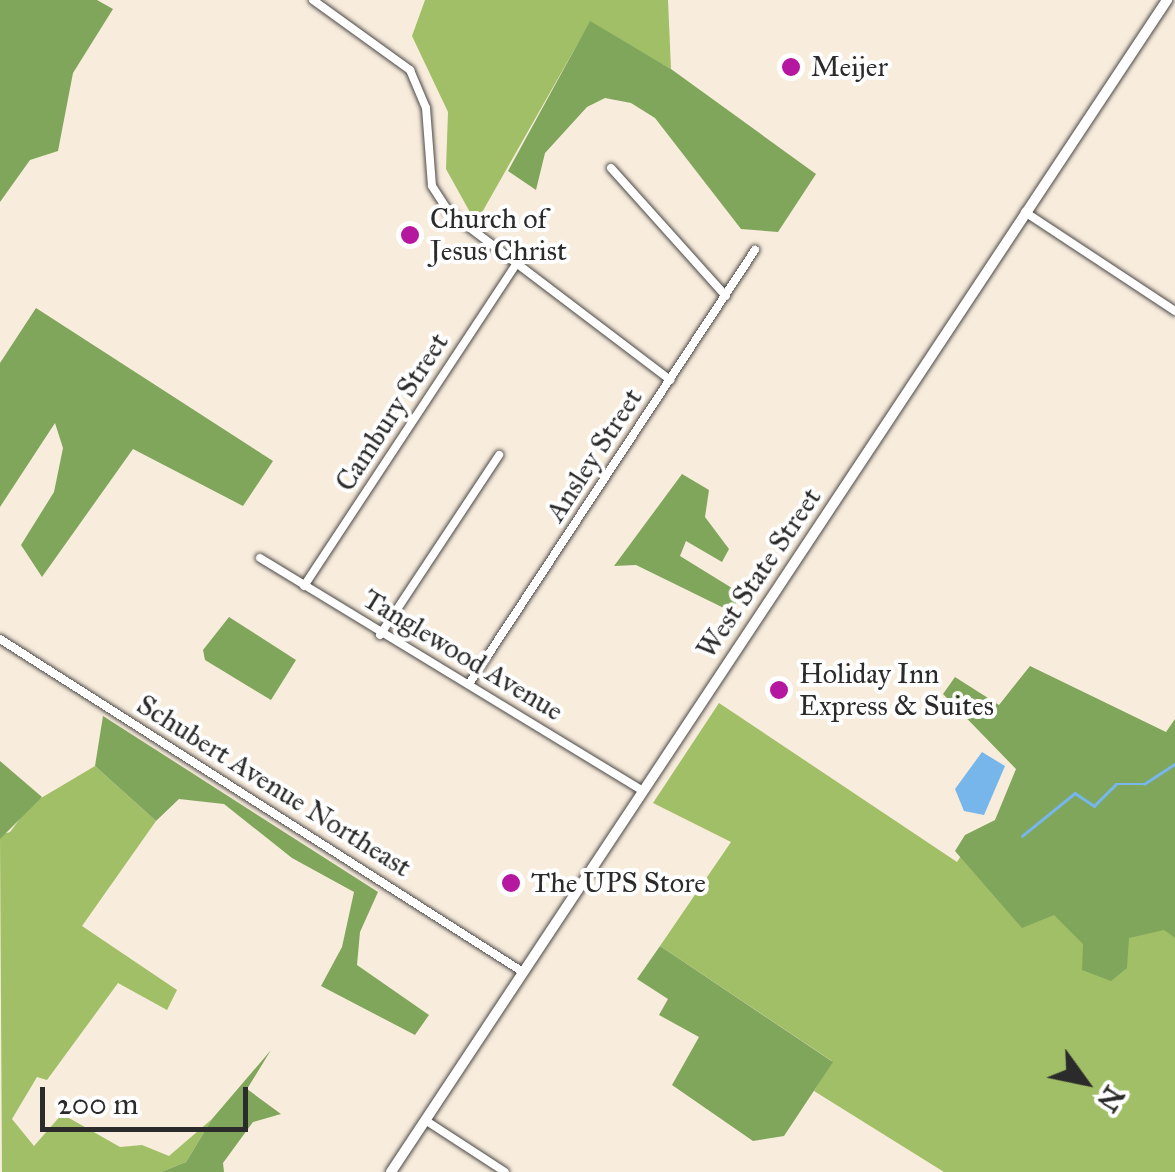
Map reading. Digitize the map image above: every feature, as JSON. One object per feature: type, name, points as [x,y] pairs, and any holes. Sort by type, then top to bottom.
[{"type":"highway","name":"West State Street","points":[[390,1172],[1167,0]]},
{"type":"street","points":[[313,0],[384,45],[410,70],[426,108],[427,160],[436,196],[456,220],[670,380]]},
{"type":"street","points":[[611,168],[726,296]]},
{"type":"street","points":[[1025,212],[1175,312]]},
{"type":"street","name":"Ansley Street","points":[[469,684],[755,250]]},
{"type":"street","name":"Cambury Street","points":[[304,586],[517,262]]},
{"type":"street","points":[[380,635],[498,456]]},
{"type":"street","name":"Tanglewood Avenue","points":[[260,558],[380,635],[469,684],[642,790]]},
{"type":"street","name":"Schubert Avenue Northeast","points":[[0,639],[522,972]]},
{"type":"street","points":[[425,1120],[505,1172]]},
{"type":"green space","points":[[0,0],[97,0],[113,9],[73,73],[58,151],[30,160],[0,202]]},
{"type":"green space","points":[[425,0],[668,0],[671,69],[590,22],[476,223],[446,169],[448,112],[412,36]]},
{"type":"green space","points":[[590,21],[671,69],[816,174],[778,232],[741,229],[655,118],[631,103],[605,98],[587,107],[545,153],[536,190],[508,171]]},
{"type":"green space","points":[[36,308],[273,461],[243,506],[133,449],[42,577],[21,545],[54,492],[63,448],[55,423],[0,507],[0,363]]},
{"type":"green space","points":[[682,474],[709,490],[705,517],[729,549],[722,562],[686,541],[680,556],[740,593],[732,612],[636,565],[614,566]]},
{"type":"green space","points":[[229,617],[296,660],[271,700],[205,660],[203,650]]},
{"type":"green space","points":[[1030,666],[1166,732],[1175,719],[1175,938],[1164,930],[1129,938],[1127,968],[1111,981],[1082,970],[1083,944],[1054,915],[1022,928],[955,851],[965,835],[995,820],[1016,769],[943,694],[955,677],[999,705]]},
{"type":"green space","points":[[719,703],[957,862],[976,833],[1175,761],[1175,1172],[944,1172],[814,1091],[832,1061],[660,946],[731,842],[653,803]]},
{"type":"green space","points":[[103,716],[378,892],[360,932],[357,965],[429,1015],[415,1035],[321,986],[342,947],[354,892],[292,858],[224,804],[179,799],[156,821],[95,766]]},
{"type":"green space","points":[[0,761],[42,797],[0,839]]},
{"type":"green space","points":[[95,766],[156,821],[82,926],[177,990],[167,1010],[118,983],[47,1080],[37,1077],[12,1119],[34,1146],[62,1114],[120,1147],[142,1145],[169,1156],[212,1119],[186,1162],[161,1172],[2,1172],[0,835],[10,832],[31,804]]},
{"type":"green space","points":[[660,946],[833,1062],[784,1136],[753,1141],[672,1085],[699,1037],[659,1015],[668,999],[637,979]]},
{"type":"green space","points":[[271,1050],[247,1089],[281,1114],[253,1122],[223,1163],[224,1172],[161,1172],[186,1162],[212,1119]]},
{"type":"water","points":[[982,752],[1005,766],[984,815],[964,811],[955,789]]},
{"type":"waterway","points":[[1022,836],[1075,793],[1094,806],[1116,784],[1144,784],[1175,764]]},
{"type":"place","name":"Meijer","points":[[791,67]]},
{"type":"place","name":"Church of Jesus Christ","points":[[410,235]]},
{"type":"place","name":"Holiday Inn Express & Suites","points":[[779,690]]},
{"type":"place","name":"The UPS Store","points":[[511,883]]}]
